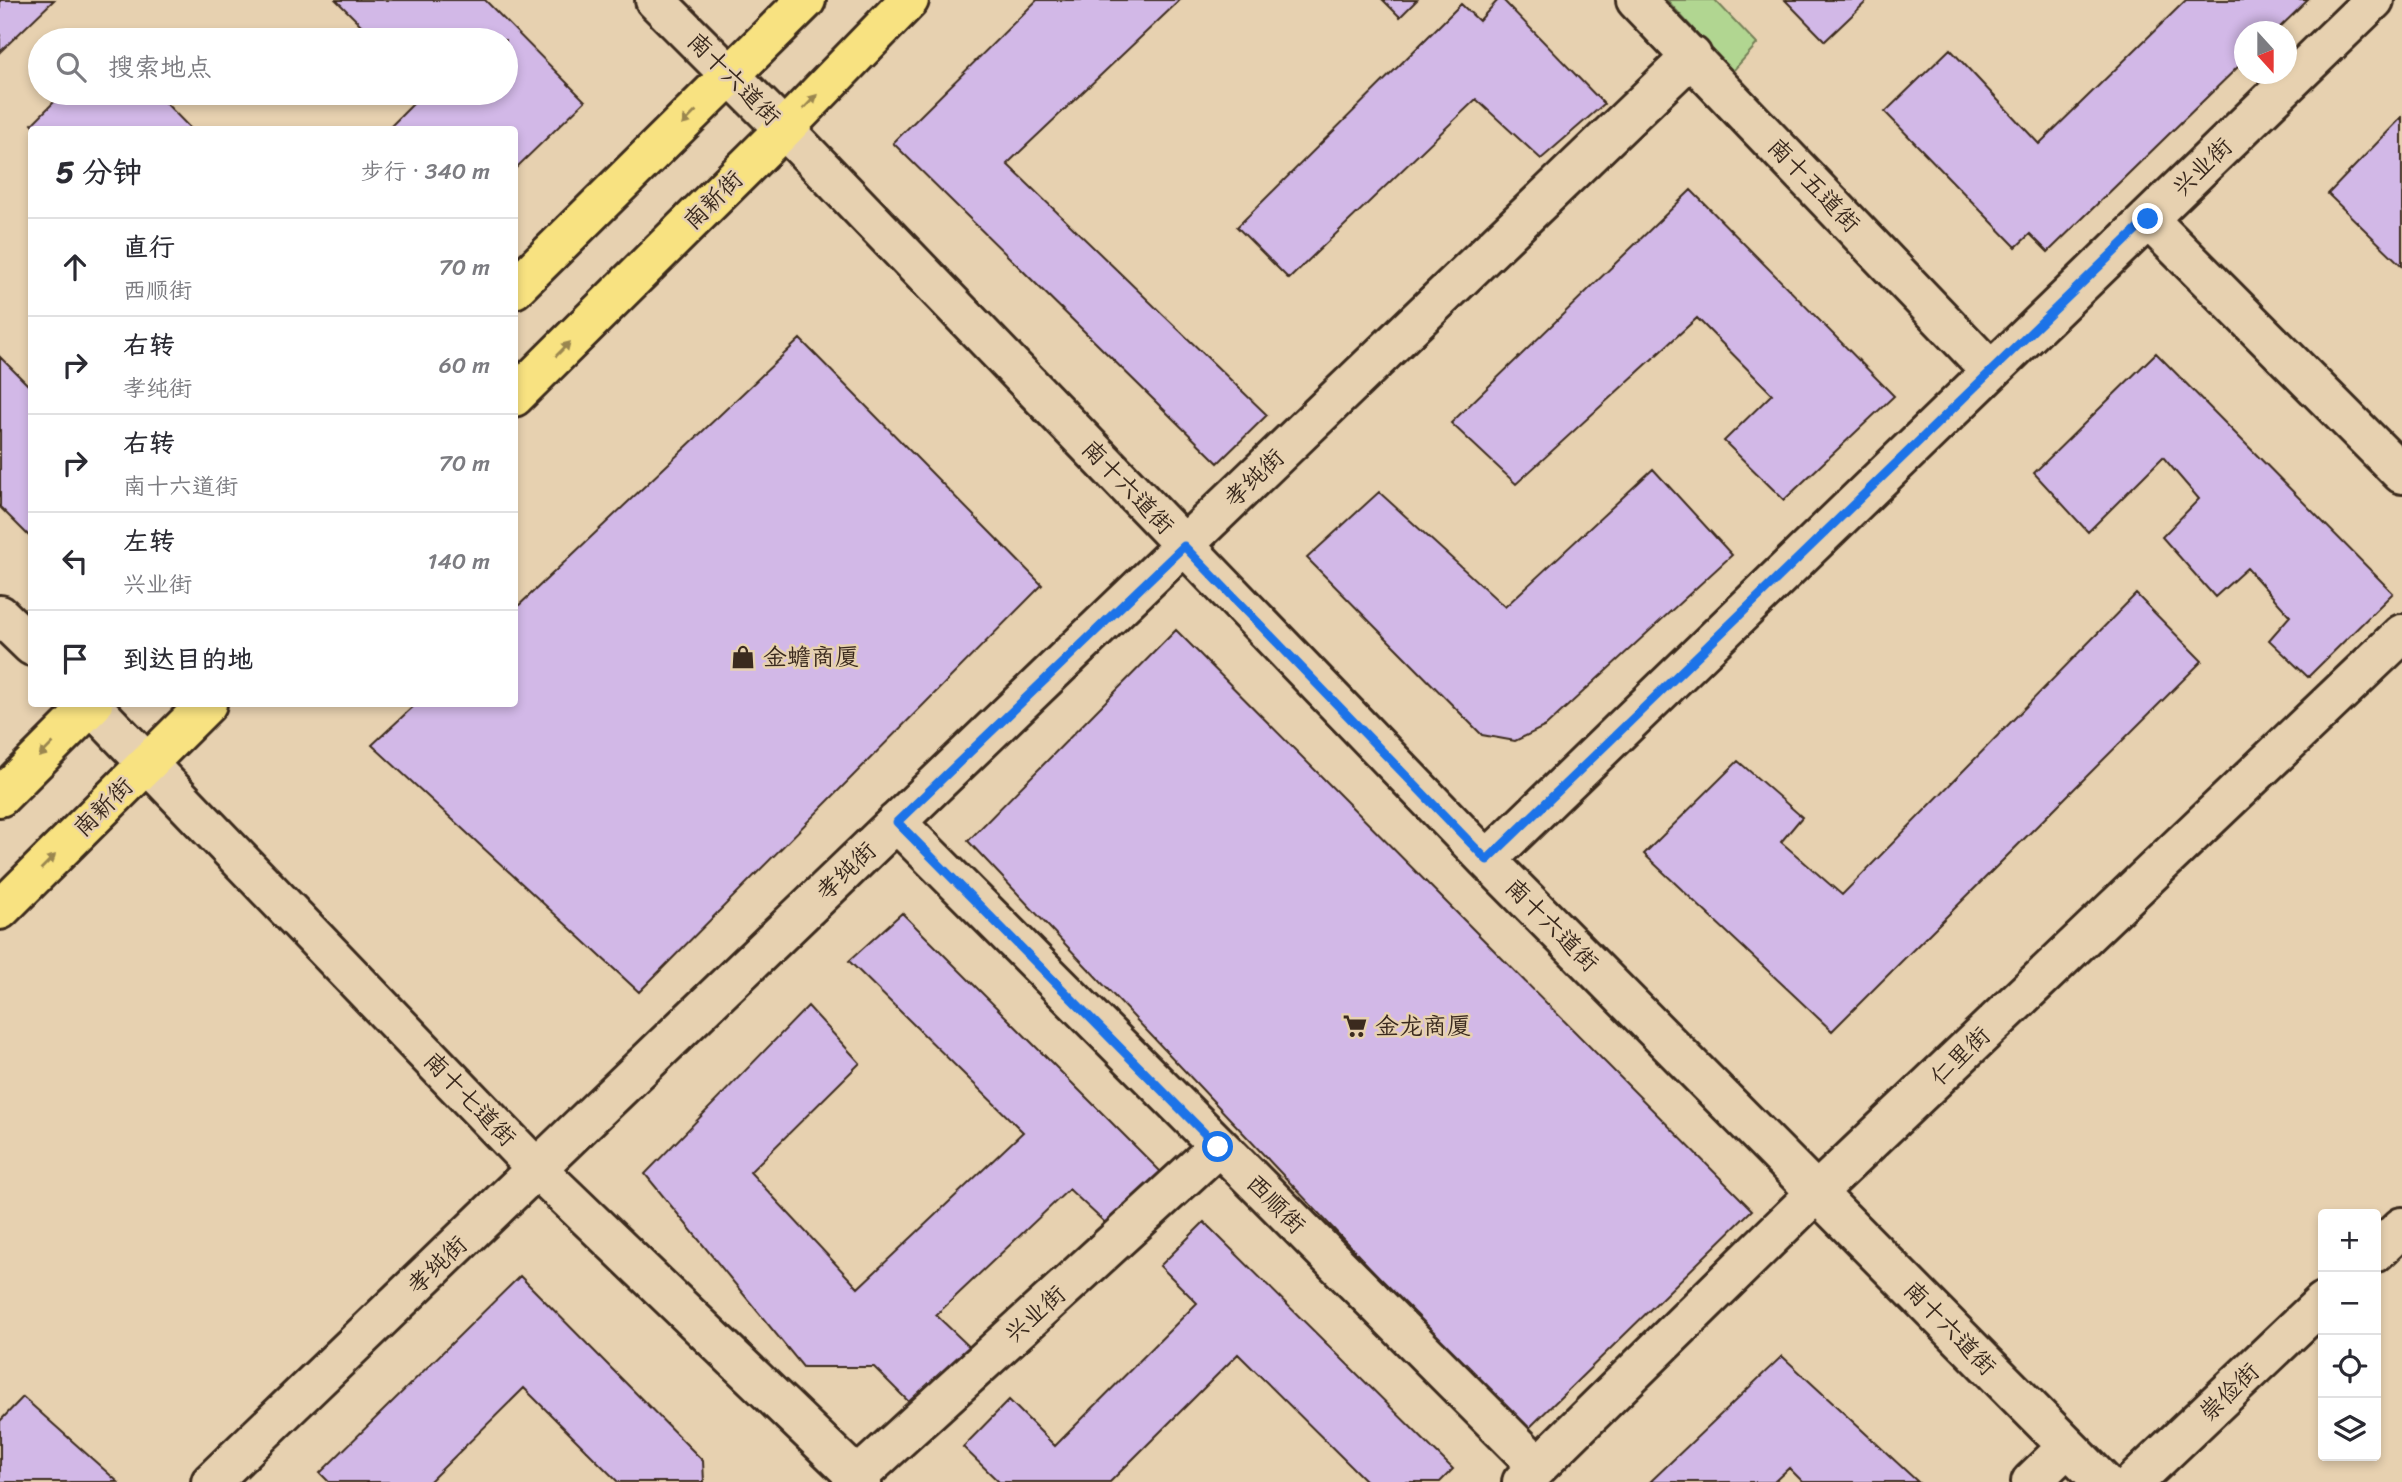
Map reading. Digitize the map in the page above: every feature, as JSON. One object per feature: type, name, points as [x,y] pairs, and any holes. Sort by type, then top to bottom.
[{"type":"main road","points":[[518,285],[806,0]]},
{"type":"main road","name":"南新街","points":[[518,393],[784,129],[909,0]]},
{"type":"main road","points":[[0,797],[88,707]]},
{"type":"main road","name":"南新街","points":[[0,910],[204,707]]},
{"type":"street","name":"南十六道街","points":[[655,0],[784,129],[1487,860],[2103,1482]]},
{"type":"street","name":"南十五道街","points":[[1636,0],[1991,371]]},
{"type":"street","name":"兴业街","points":[[1487,860],[2374,0]]},
{"type":"street","name":"孝纯街","points":[[211,1482],[1692,57]]},
{"type":"street","points":[[2148,219],[2402,474]]},
{"type":"street","points":[[0,615],[28,642]]},
{"type":"street","name":"仁里街","points":[[1530,1474],[1817,1192],[2402,634]]},
{"type":"street","name":"南十七道街","points":[[94,707],[537,1168],[857,1480]]},
{"type":"street","name":"西顺街","points":[[897,822],[1218,1147],[1530,1474]]},
{"type":"street","name":"兴业街","points":[[857,1480],[1218,1147]]},
{"type":"street","points":[[2381,1247],[2402,1227]]},
{"type":"street","name":"崇俭街","points":[[2134,1482],[2318,1307]]},
{"type":"street","points":[[2031,1482],[2067,1448]]},
{"type":"green space","points":[[1667,0],[1715,0],[1757,44],[1732,72]]},
{"type":"building","points":[[0,0],[54,0],[0,52]]},
{"type":"building","points":[[336,0],[485,0],[513,28],[364,28]]},
{"type":"building","points":[[1037,0],[1180,0],[1007,164],[1267,415],[1218,463],[893,143]]},
{"type":"building","points":[[1383,0],[1417,0],[1400,17]]},
{"type":"building","points":[[1498,0],[1503,0],[1604,104],[1541,159],[1476,99],[1289,279],[1237,227],[1461,4],[1479,21]]},
{"type":"building","points":[[1785,0],[1868,0],[1825,41]]},
{"type":"building","points":[[2186,0],[2308,0],[2286,21],[2234,21],[2234,71],[2048,252],[2030,234],[2016,247],[1885,112],[1950,49],[2039,144]]},
{"type":"building","points":[[518,33],[585,101],[518,166],[518,126],[391,126],[412,105],[518,105]]},
{"type":"building","points":[[51,105],[168,105],[188,126],[34,126],[32,124]]},
{"type":"building","points":[[2402,117],[2402,266],[2328,194]]},
{"type":"building","points":[[1691,190],[1894,396],[1784,500],[1724,441],[1772,394],[1697,318],[1516,484],[1451,423]]},
{"type":"building","name":"金蟾商厦","points":[[800,339],[1042,585],[639,992],[372,745],[413,707],[518,707],[518,606]]},
{"type":"building","points":[[2156,353],[2393,593],[2308,677],[2269,640],[2290,616],[2247,568],[2215,597],[2162,537],[2199,499],[2163,457],[2088,532],[2034,473]]},
{"type":"building","points":[[0,357],[28,385],[28,535],[0,507]]},
{"type":"building","points":[[1653,469],[1732,555],[1546,726],[1515,741],[1482,735],[1307,558],[1379,492],[1505,607]]},
{"type":"building","points":[[2136,594],[2202,661],[1832,1031],[1644,854],[1738,761],[1802,817],[1781,842],[1842,895]]},
{"type":"building","name":"金龙商厦","points":[[1176,630],[1752,1210],[1525,1432],[968,841]]},
{"type":"building","points":[[902,913],[1167,1178],[1114,1231],[1069,1189],[936,1315],[977,1354],[919,1412],[874,1367],[803,1367],[645,1174],[808,1006],[860,1063],[750,1172],[858,1288],[1023,1132],[849,961]]},
{"type":"building","points":[[1204,1222],[1453,1469],[1440,1482],[1367,1482],[1238,1354],[1110,1482],[999,1482],[963,1447],[1009,1400],[1055,1446],[1197,1303],[1160,1266]]},
{"type":"building","points":[[520,1276],[703,1461],[704,1482],[618,1482],[524,1388],[429,1482],[329,1482],[320,1473]]},
{"type":"building","points":[[1782,1356],[1918,1482],[1803,1482],[1789,1468],[1774,1482],[1650,1482]]},
{"type":"building","points":[[23,1397],[118,1482],[0,1482],[0,1421]]},
{"type":"place","name":"金蟾商厦","points":[[743,657]]},
{"type":"place","name":"金龙商厦","points":[[1355,1026]]},
{"type":"route","points":[[1218,1147],[897,822],[1184,546],[1487,860],[2148,219]]}]
